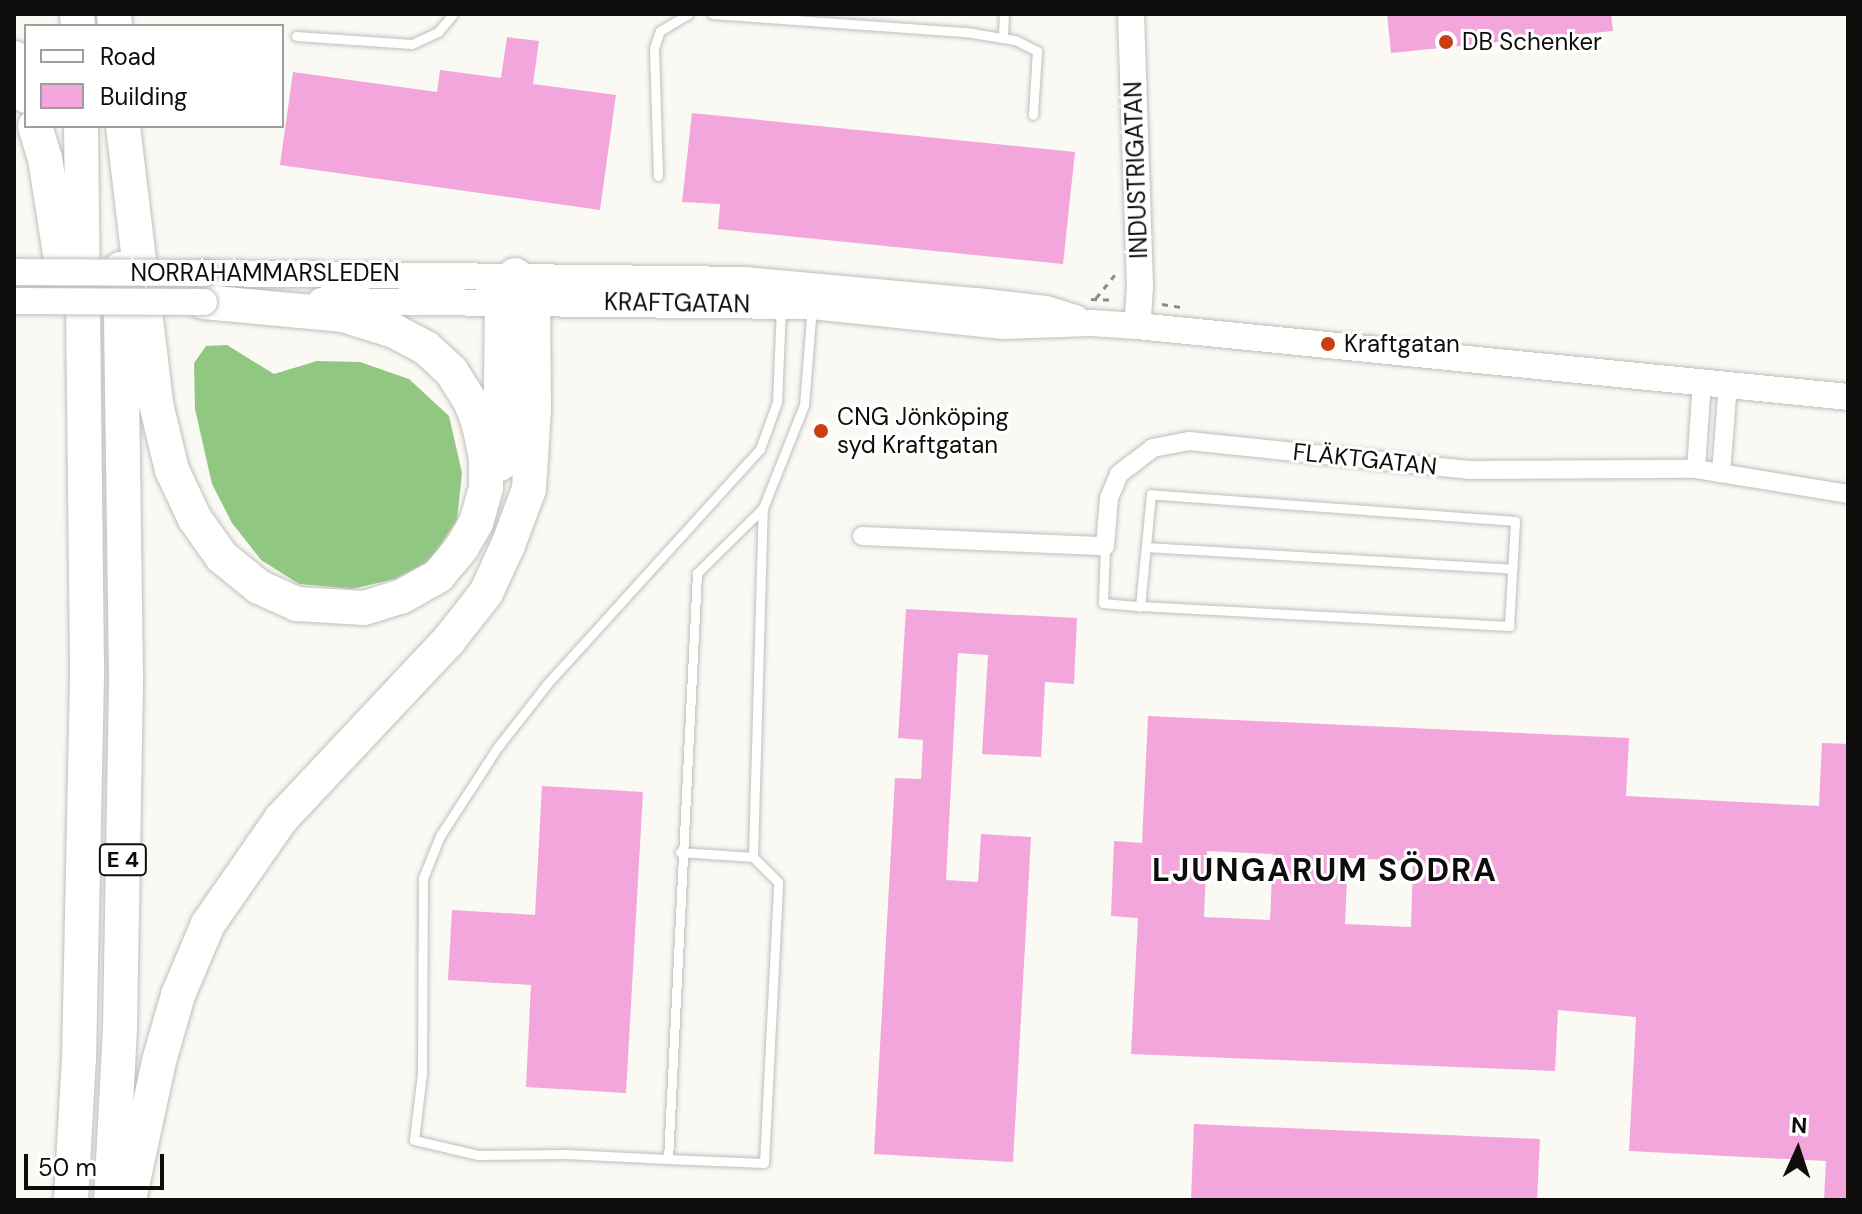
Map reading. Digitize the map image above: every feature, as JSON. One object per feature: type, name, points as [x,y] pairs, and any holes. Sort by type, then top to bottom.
[{"type":"highway","points":[[14,58],[24,90]]},
{"type":"highway","points":[[35,128],[59,234],[87,518]]},
{"type":"highway","name":"E 4","points":[[71,1200],[79,1059],[87,518],[81,128]]},
{"type":"highway","points":[[120,128],[156,404],[172,470],[195,519],[222,557],[259,587],[297,604],[364,608],[401,597],[438,576],[462,547],[491,496],[501,462],[517,292]]},
{"type":"highway","name":"E 4","points":[[111,1200],[120,1028],[126,675],[120,128]]},
{"type":"highway","points":[[205,287],[344,315],[394,331],[426,348],[452,372],[470,401],[479,424],[486,458],[486,487],[476,523]]},
{"type":"highway","points":[[129,1200],[178,995],[208,924],[281,819],[458,628],[486,593],[508,545],[529,489],[534,409],[517,292]]},
{"type":"street","name":"INDUSTRIGATAN","points":[[1131,14],[1140,287],[1137,326]]},
{"type":"street","name":"NORRAHAMMARSLEDEN","points":[[14,272],[205,287],[517,292]]},
{"type":"street","name":"NORRAHAMMARSLEDEN","points":[[14,301],[205,287]]},
{"type":"street","name":"KRAFTGATAN","points":[[517,292],[781,305],[806,294]]},
{"type":"street","name":"KRAFTGATAN","points":[[517,292],[806,294],[1003,326],[1046,327],[1091,323],[1137,326],[1848,397]]},
{"type":"street","points":[[1696,469],[1715,383]]},
{"type":"street","points":[[1715,383],[1721,473]]},
{"type":"street","name":"FLÄKTGATAN","points":[[1105,546],[1109,498],[1119,474],[1153,448],[1181,442],[1469,470],[1696,469],[1848,494]]},
{"type":"street","points":[[862,536],[1105,546]]},
{"type":"lane","points":[[296,36],[412,44],[438,32],[453,14]]},
{"type":"lane","points":[[658,176],[654,48],[660,31],[688,14]]},
{"type":"lane","points":[[712,14],[1003,38],[1037,51],[1033,115]]},
{"type":"lane","points":[[1003,38],[1004,14]]},
{"type":"lane","points":[[753,857],[763,508],[804,405],[806,294]]},
{"type":"lane","points":[[680,852],[753,857],[778,882],[764,1163],[566,1154],[478,1155],[414,1140],[422,1073],[423,878],[440,836],[497,748],[547,684],[760,449],[777,402],[781,305]]},
{"type":"lane","points":[[1105,546],[1103,603],[1140,606],[1509,626],[1515,521],[1151,494],[1140,606]]},
{"type":"lane","points":[[668,1159],[680,852],[697,573],[763,508]]},
{"type":"lane","points":[[1146,547],[1512,569]]},
{"type":"green space","points":[[227,345],[274,374],[317,361],[360,362],[409,379],[449,416],[462,473],[457,520],[430,561],[395,579],[352,589],[299,584],[261,560],[232,523],[212,484],[195,409],[194,363],[206,346]]},
{"type":"building","name":"DB Schenker","points":[[1387,14],[1611,14],[1613,31],[1391,53]]},
{"type":"building","points":[[507,37],[539,41],[533,84],[616,95],[600,210],[280,165],[293,72],[437,92],[440,70],[501,78]]},
{"type":"building","points":[[692,113],[1075,152],[1063,264],[718,229],[720,204],[682,202]]},
{"type":"building","points":[[906,609],[1077,618],[1074,684],[1045,682],[1041,757],[982,754],[988,655],[958,653],[946,880],[978,882],[981,834],[1031,837],[1013,1162],[874,1154],[895,778],[921,779],[923,740],[898,738]]},
{"type":"building","points":[[1148,716],[1629,738],[1626,796],[1819,806],[1822,743],[1848,744],[1848,1200],[1824,1200],[1826,1161],[1629,1151],[1636,1017],[1558,1010],[1555,1071],[1131,1054],[1138,918],[1111,916],[1114,841],[1142,843]],"holes":[[[1207,851],[1273,854],[1270,920],[1204,917]],[[1348,858],[1413,861],[1411,927],[1345,924]]]},
{"type":"building","points":[[542,786],[643,792],[626,1093],[526,1087],[531,985],[448,980],[452,910],[535,915]]},
{"type":"building","points":[[1194,1124],[1540,1139],[1537,1200],[1191,1200]]},
{"type":"place","name":"DB Schenker","points":[[1446,42]]},
{"type":"place","name":"Kraftgatan","points":[[1328,344]]},
{"type":"place","name":"CNG Jönköping syd Kraftgatan","points":[[821,431]]},
{"type":"district","name":"LJUNGARUM SÖDRA","points":[[1325,870]]}]
